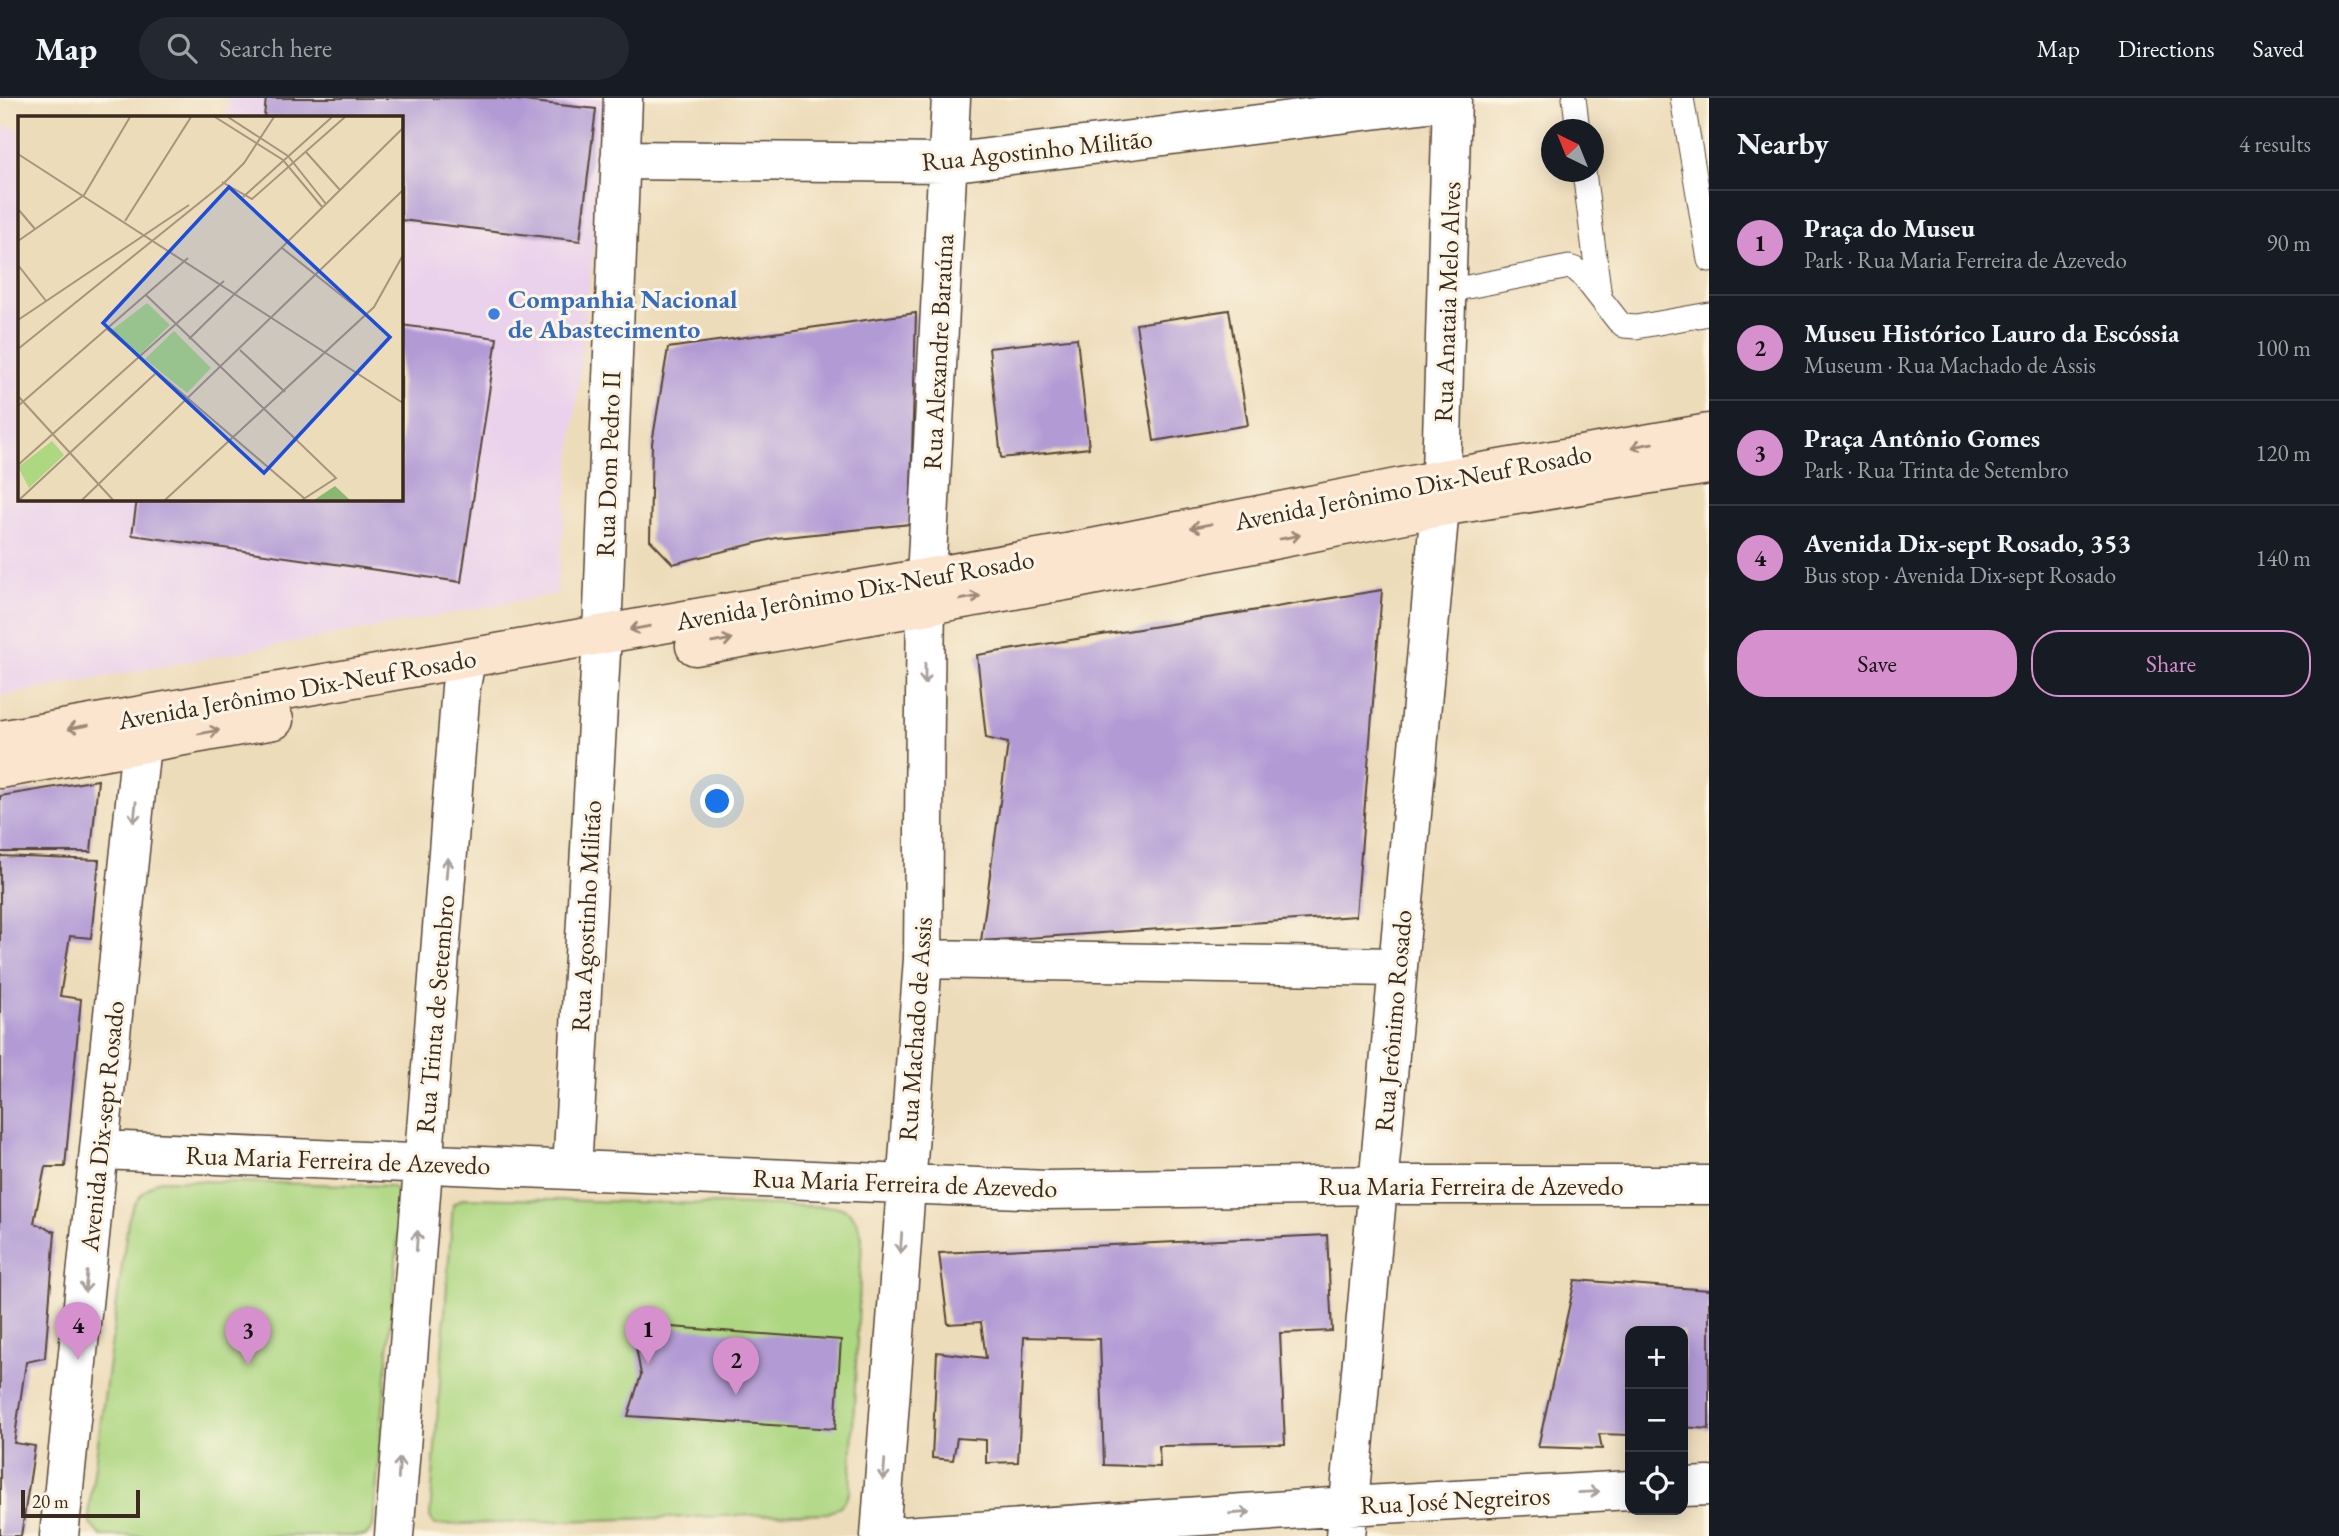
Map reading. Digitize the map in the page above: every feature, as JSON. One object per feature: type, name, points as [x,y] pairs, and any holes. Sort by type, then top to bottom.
[{"type":"main road","name":"Avenida Jerônimo Dix-Neuf Rosado","points":[[0,769],[142,730],[926,592],[1441,493],[1709,433]]},
{"type":"main road","name":"Avenida Jerônimo Dix-Neuf Rosado","points":[[1441,493],[1709,466]]},
{"type":"main road","name":"Avenida Jerônimo Dix-Neuf Rosado","points":[[0,740],[142,730]]},
{"type":"street","name":"Rua Dom Pedro II","points":[[601,649],[623,98]]},
{"type":"street","name":"Rua Alexandre Baraúna","points":[[926,592],[951,98]]},
{"type":"street","name":"Rua Agostinho Militão","points":[[620,160],[947,163],[1452,99]]},
{"type":"street","name":"Rua Anataia Melo Alves","points":[[1441,493],[1452,99]]},
{"type":"street","name":"Rua Jerônimo Rosado","points":[[1347,1521],[1441,493]]},
{"type":"street","name":"Rua Machado de Assis","points":[[880,1536],[923,959],[926,592]]},
{"type":"street","name":"Rua Agostinho Militão","points":[[572,1170],[601,649]]},
{"type":"street","name":"Rua Trinta de Setembro","points":[[394,1536],[463,673]]},
{"type":"street","name":"Avenida Dix-sept Rosado","points":[[59,1536],[142,730]]},
{"type":"street","points":[[923,959],[1398,967]]},
{"type":"street","name":"Rua Maria Ferreira de Azevedo","points":[[100,1150],[1047,1190],[1378,1185],[1709,1185]]},
{"type":"street","points":[[1688,1487],[1709,1486]]},
{"type":"street","name":"Rua José Negreiros","points":[[903,1536],[1347,1521],[1625,1491]]},
{"type":"lane","points":[[1574,98],[1577,119]]},
{"type":"lane","points":[[1682,98],[1709,260]]},
{"type":"lane","points":[[1585,182],[1600,298]]},
{"type":"lane","points":[[1447,291],[1569,267],[1582,275],[1624,326],[1636,327],[1709,314]]},
{"type":"shaded area","name":"Companhia Nacional de Abastecimento","points":[[228,98],[609,100],[556,594],[0,696],[0,126],[18,129],[18,500],[402,500],[402,116],[226,116]]},
{"type":"green space","points":[[160,1180],[391,1186],[399,1192],[401,1203],[373,1527],[365,1536],[101,1536],[90,1524],[89,1509],[128,1221],[140,1197]]},
{"type":"green space","points":[[464,1198],[839,1207],[852,1215],[862,1237],[850,1491],[844,1502],[828,1513],[435,1525],[430,1517],[453,1204]]},
{"type":"building","points":[[266,98],[496,98],[596,109],[580,241],[402,220],[402,116],[264,116]]},
{"type":"building","points":[[1229,310],[1248,425],[1154,441],[1136,324]]},
{"type":"building","points":[[916,313],[910,524],[776,538],[673,564],[650,540],[652,443],[668,348]]},
{"type":"building","points":[[402,325],[497,338],[461,582],[132,535],[137,500],[402,500]]},
{"type":"building","points":[[1077,338],[1089,448],[1001,458],[989,348]]},
{"type":"building","points":[[1382,590],[1356,916],[981,941],[1008,743],[986,738],[977,655]]},
{"type":"building","points":[[98,780],[91,852],[0,852],[0,796]]},
{"type":"building","points":[[0,856],[99,860],[91,938],[70,936],[60,996],[81,999],[65,1167],[45,1167],[34,1223],[55,1232],[45,1358],[26,1362],[14,1443],[35,1446],[21,1536],[0,1536]]},
{"type":"building","points":[[1327,1235],[1332,1331],[1280,1333],[1285,1444],[1159,1446],[1160,1467],[1104,1465],[1100,1339],[1024,1337],[1018,1462],[986,1463],[986,1440],[957,1438],[953,1460],[932,1458],[937,1352],[986,1358],[981,1322],[948,1324],[939,1253]]},
{"type":"building","points":[[1575,1280],[1709,1290],[1709,1429],[1688,1427],[1688,1326],[1625,1326],[1625,1435],[1599,1434],[1602,1449],[1538,1447]]},
{"type":"building","points":[[632,1324],[841,1340],[835,1429],[628,1416],[641,1375]]},
{"type":"place","name":"Companhia Nacional de Abastecimento","points":[[494,314]]},
{"type":"place","name":"Avenida Dix-sept Rosado, 353","points":[[78,1360]]},
{"type":"place","name":"Praça do Museu","points":[[648,1364]]},
{"type":"place","name":"Praça Antônio Gomes","points":[[248,1365]]},
{"type":"place","name":"Museu Histórico Lauro da Escóssia","points":[[736,1395]]}]
